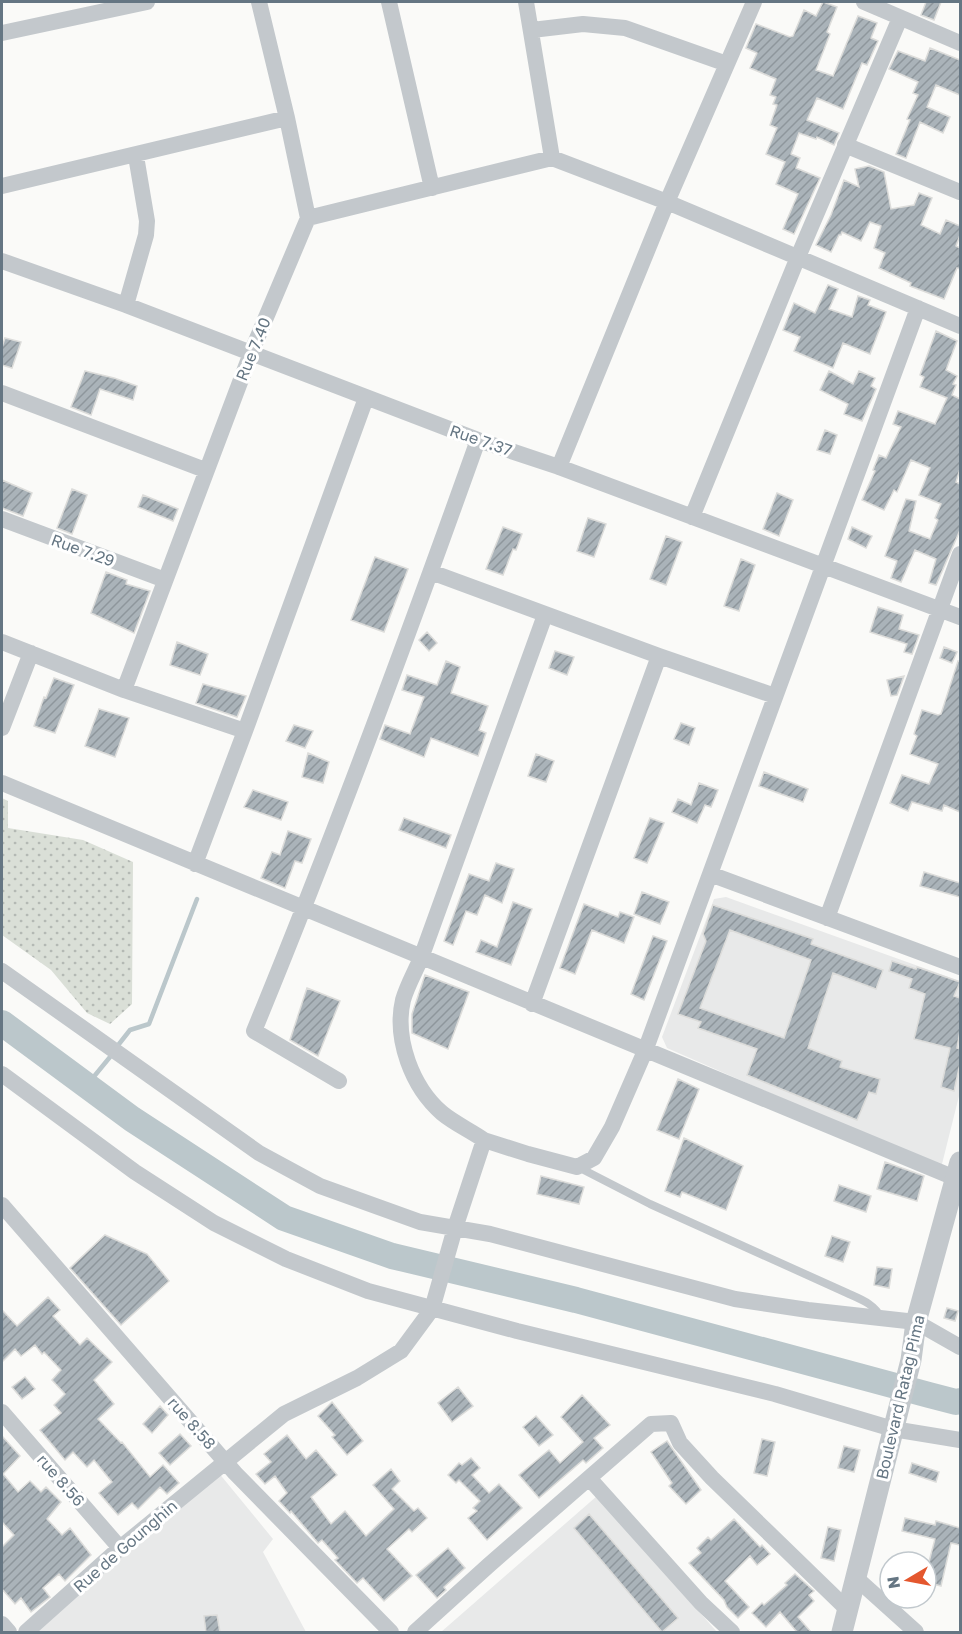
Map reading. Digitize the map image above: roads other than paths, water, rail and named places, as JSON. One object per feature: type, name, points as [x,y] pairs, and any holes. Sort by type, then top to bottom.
[{"type":"street","points":[[2,33],[147,2]]},
{"type":"street","points":[[259,2],[308,218],[552,159],[667,202],[960,326]]},
{"type":"street","points":[[389,2],[432,188]]},
{"type":"street","points":[[526,2],[552,159]]},
{"type":"street","points":[[559,467],[667,202],[754,2]]},
{"type":"street","points":[[864,2],[960,43]]},
{"type":"street","points":[[692,517],[798,257],[900,18]]},
{"type":"street","points":[[532,30],[583,24],[625,28],[727,64]]},
{"type":"street","points":[[2,186],[136,156],[287,118]]},
{"type":"street","points":[[845,145],[960,192]]},
{"type":"street","points":[[126,305],[146,235],[147,221],[136,156]]},
{"type":"street","name":"Rue 7.40","points":[[124,690],[251,353],[308,218]]},
{"type":"street","name":"Rue 7.37","points":[[2,261],[126,305],[478,440],[559,467],[960,617]]},
{"type":"street","points":[[545,615],[421,958],[404,998],[400,1020],[401,1041],[415,1080],[441,1112],[484,1140],[577,1167],[594,1158],[612,1127],[645,1051],[918,308]]},
{"type":"street","points":[[2,393],[206,470]]},
{"type":"street","points":[[195,864],[366,398]]},
{"type":"street","points":[[339,1081],[254,1031],[304,909],[431,572],[478,440]]},
{"type":"street","name":"Rue 7.29","points":[[2,519],[165,580]]},
{"type":"street","points":[[827,918],[960,555]]},
{"type":"street","points":[[431,572],[659,656],[776,696]]},
{"type":"street","points":[[2,642],[124,690],[245,731]]},
{"type":"street","points":[[2,728],[31,653]]},
{"type":"street","points":[[532,1004],[659,656]]},
{"type":"street","points":[[2,783],[645,1051],[959,1174]]},
{"type":"street","points":[[710,874],[960,967]]},
{"type":"street","points":[[2,971],[259,1153],[320,1186],[420,1222],[490,1234],[735,1299],[916,1322],[960,1347]]},
{"type":"street","points":[[2,1074],[135,1172],[214,1223],[296,1263],[368,1292],[775,1394],[893,1429],[960,1440]]},
{"type":"street","points":[[432,1309],[455,1228],[484,1140]]},
{"type":"street","name":"Boulevard Ratag Pima","points":[[842,1632],[911,1360],[916,1322],[959,1174]]},
{"type":"street","name":"rue 8.58","points":[[2,1205],[225,1461],[391,1632]]},
{"type":"street","name":"Rue de Gounghin","points":[[26,1632],[120,1548],[284,1414],[357,1378],[401,1351],[432,1309]]},
{"type":"street","name":"rue 8.56","points":[[2,1412],[120,1548]]},
{"type":"street","points":[[415,1632],[651,1424],[671,1422],[680,1443],[712,1478],[848,1610]]},
{"type":"street","points":[[589,1478],[701,1603],[732,1632]]},
{"type":"street","points":[[856,1578],[916,1632]]},
{"type":"street","points":[[2,1624],[9,1632]]},
{"type":"lane","points":[[577,1167],[650,1204],[847,1293],[878,1310],[881,1318]]},
{"type":"waterway","points":[[119,1044],[130,1030],[149,1024],[197,899]]},
{"type":"waterway","points":[[2,1023],[132,1119],[284,1218],[392,1256],[576,1300],[929,1395],[960,1401]]},
{"type":"waterway","points":[[87,1085],[110,1057]]}]
